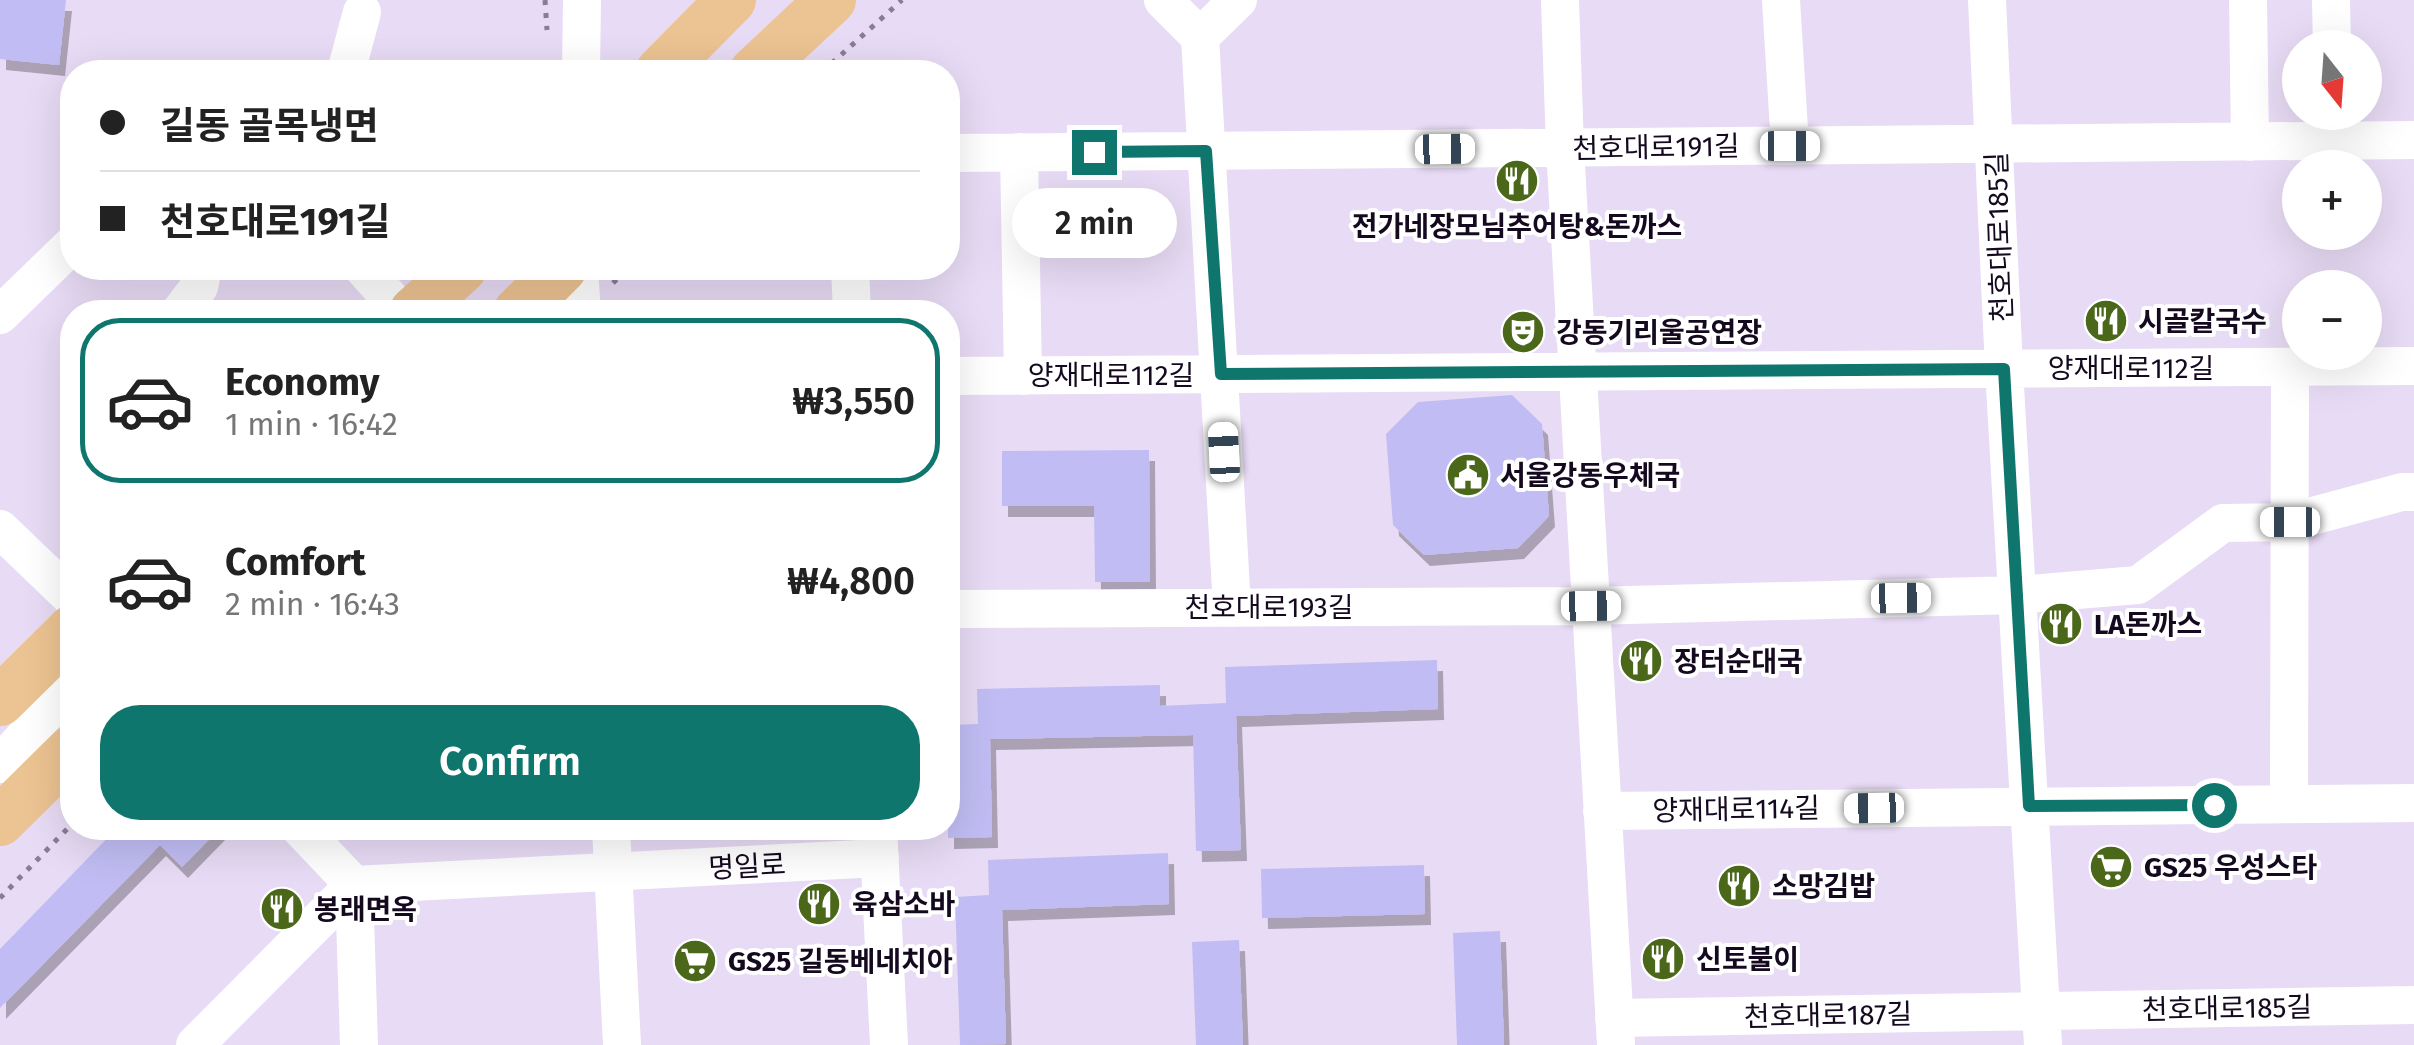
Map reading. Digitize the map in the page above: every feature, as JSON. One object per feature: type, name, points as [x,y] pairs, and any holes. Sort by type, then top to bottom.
[{"type":"main road","points":[[672,60],[730,0]]},
{"type":"main road","points":[[772,60],[831,0]]},
{"type":"main road","points":[[427,300],[449,280]]},
{"type":"main road","points":[[530,300],[550,280]]},
{"type":"main road","points":[[0,701],[60,642]]},
{"type":"main road","points":[[0,821],[60,762]]},
{"type":"street","points":[[580,60],[582,0]]},
{"type":"street","points":[[770,60],[819,0]]},
{"type":"street","points":[[1163,0],[1200,37],[1232,608]]},
{"type":"street","points":[[1200,37],[1238,0]]},
{"type":"street","name":"천호대로187길","points":[[1560,0],[1615,1032],[2042,1028]]},
{"type":"street","points":[[1782,0],[1790,146]]},
{"type":"street","name":"천호대로185길","points":[[1987,0],[2042,1028],[2414,1005]]},
{"type":"street","points":[[2248,0],[2250,142]]},
{"type":"street","points":[[2332,0],[2332,30]]},
{"type":"street","points":[[349,60],[362,12]]},
{"type":"street","name":"천호대로191길","points":[[960,153],[2250,142],[2317,130]]},
{"type":"street","name":"천호대로191길","points":[[2352,130],[2414,140]]},
{"type":"street","points":[[1019,152],[1022,376]]},
{"type":"street","points":[[0,316],[60,257]]},
{"type":"street","points":[[374,280],[391,300]]},
{"type":"street","name":"양재대로112길","points":[[2382,366],[2414,366]]},
{"type":"street","name":"양재대로112길","points":[[960,376],[2282,367]]},
{"type":"street","points":[[2289,804],[2290,370]]},
{"type":"street","points":[[1591,606],[2017,595],[2138,585],[2222,523],[2290,522],[2414,492]]},
{"type":"street","points":[[0,529],[60,586]]},
{"type":"street","name":"천호대로193길","points":[[960,609],[1591,606]]},
{"type":"street","points":[[0,764],[60,698]]},
{"type":"street","name":"양재대로114길","points":[[1602,810],[2414,803]]},
{"type":"street","points":[[311,840],[354,885],[359,1045]]},
{"type":"street","points":[[612,840],[622,1045]]},
{"type":"street","points":[[879,843],[889,1045]]},
{"type":"street","name":"명일로","points":[[354,885],[613,873],[879,843]]},
{"type":"street","points":[[195,1045],[354,885]]},
{"type":"path","points":[[835,60],[902,0]]},
{"type":"path","points":[[0,898],[60,836]]},
{"type":"building","points":[[0,0],[66,0],[59,65],[0,59]]},
{"type":"building","name":"서울강동우체국","points":[[1512,395],[1542,424],[1549,516],[1518,548],[1424,555],[1393,525],[1386,434],[1418,402]]},
{"type":"building","points":[[1149,450],[1150,582],[1095,582],[1094,506],[1002,506],[1002,451]]},
{"type":"building","points":[[1437,660],[1438,709],[1236,716],[1241,850],[1196,851],[1193,735],[990,739],[992,837],[960,838],[960,725],[978,724],[977,689],[1160,685],[1160,706],[1226,703],[1225,667]]},
{"type":"building","points":[[105,840],[208,840],[182,867],[160,845],[0,1008],[0,949]]},
{"type":"building","points":[[1168,853],[1169,904],[1002,910],[1006,1044],[960,1045],[955,897],[989,895],[988,860]]},
{"type":"building","points":[[1424,865],[1425,914],[1262,918],[1261,869]]},
{"type":"building","points":[[1500,931],[1504,1045],[1457,1045],[1453,933]]},
{"type":"building","points":[[1239,940],[1243,1045],[1196,1045],[1192,942]]},
{"type":"place","name":"전가네장모님추어탕&돈까스","points":[[1517,181]]},
{"type":"place","name":"시골칼국수","points":[[2106,321]]},
{"type":"place","name":"강동기리울공연장","points":[[1523,332]]},
{"type":"place","name":"서울강동우체국","points":[[1468,475]]},
{"type":"place","name":"LA돈까스","points":[[2061,624]]},
{"type":"place","name":"장터순대국","points":[[1641,661]]},
{"type":"place","name":"GS25 우성스타","points":[[2111,867]]},
{"type":"place","name":"소망김밥","points":[[1739,886]]},
{"type":"place","name":"육삼소바","points":[[819,904]]},
{"type":"place","name":"봉래면옥","points":[[282,909]]},
{"type":"place","name":"신토불이","points":[[1663,959]]},
{"type":"place","name":"GS25 길동베네치아","points":[[695,961]]},
{"type":"route","points":[[1094,152],[1206,151],[1221,374],[2004,369],[2029,806],[2214,805]]}]
